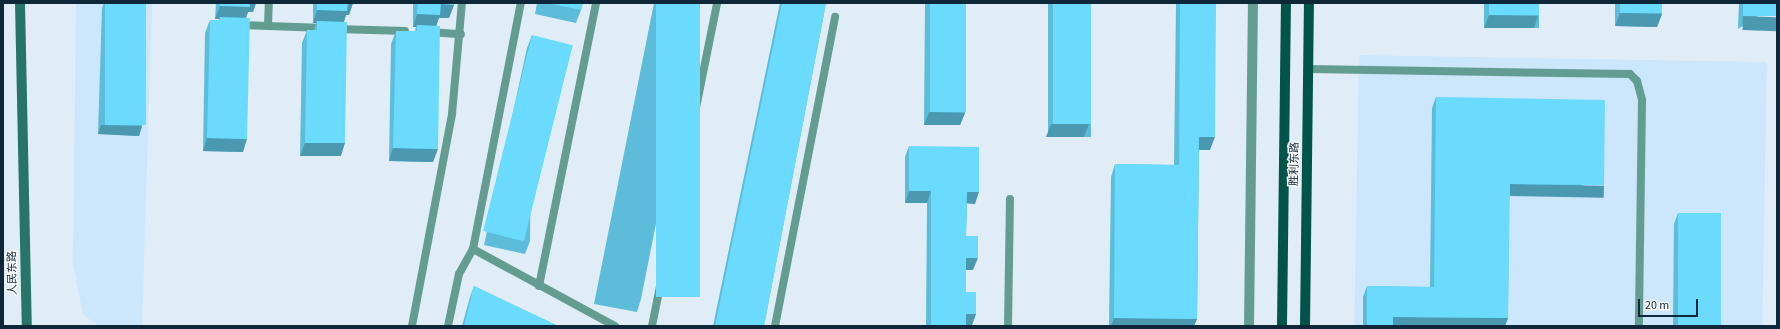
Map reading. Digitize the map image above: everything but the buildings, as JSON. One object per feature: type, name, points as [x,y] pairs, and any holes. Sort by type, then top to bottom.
[{"type":"main road","name":"人民东路","points":[[20,3],[27,326]]},
{"type":"main road","name":"胜利东路","points":[[1282,326],[1286,3]]},
{"type":"main road","name":"胜利东路","points":[[1305,326],[1309,3]]},
{"type":"street","points":[[1249,326],[1253,3]]},
{"type":"lane","points":[[268,26],[269,3]]},
{"type":"lane","points":[[412,326],[452,114],[461,34],[462,3]]},
{"type":"lane","points":[[448,326],[459,274],[473,249],[521,3]]},
{"type":"lane","points":[[539,286],[596,3]]},
{"type":"lane","points":[[652,326],[718,3]]},
{"type":"lane","points":[[775,326],[835,17]]},
{"type":"lane","points":[[231,25],[461,34]]},
{"type":"lane","points":[[1308,69],[1630,74],[1637,82],[1642,100],[1639,326]]},
{"type":"lane","points":[[1008,326],[1010,199]]},
{"type":"lane","points":[[473,249],[615,326]]},
{"type":"shaded area","points":[[76,3],[152,3],[142,326],[99,326],[83,315],[73,264]]},
{"type":"shaded area","points":[[1359,55],[1767,62],[1762,326],[1354,326]]}]
